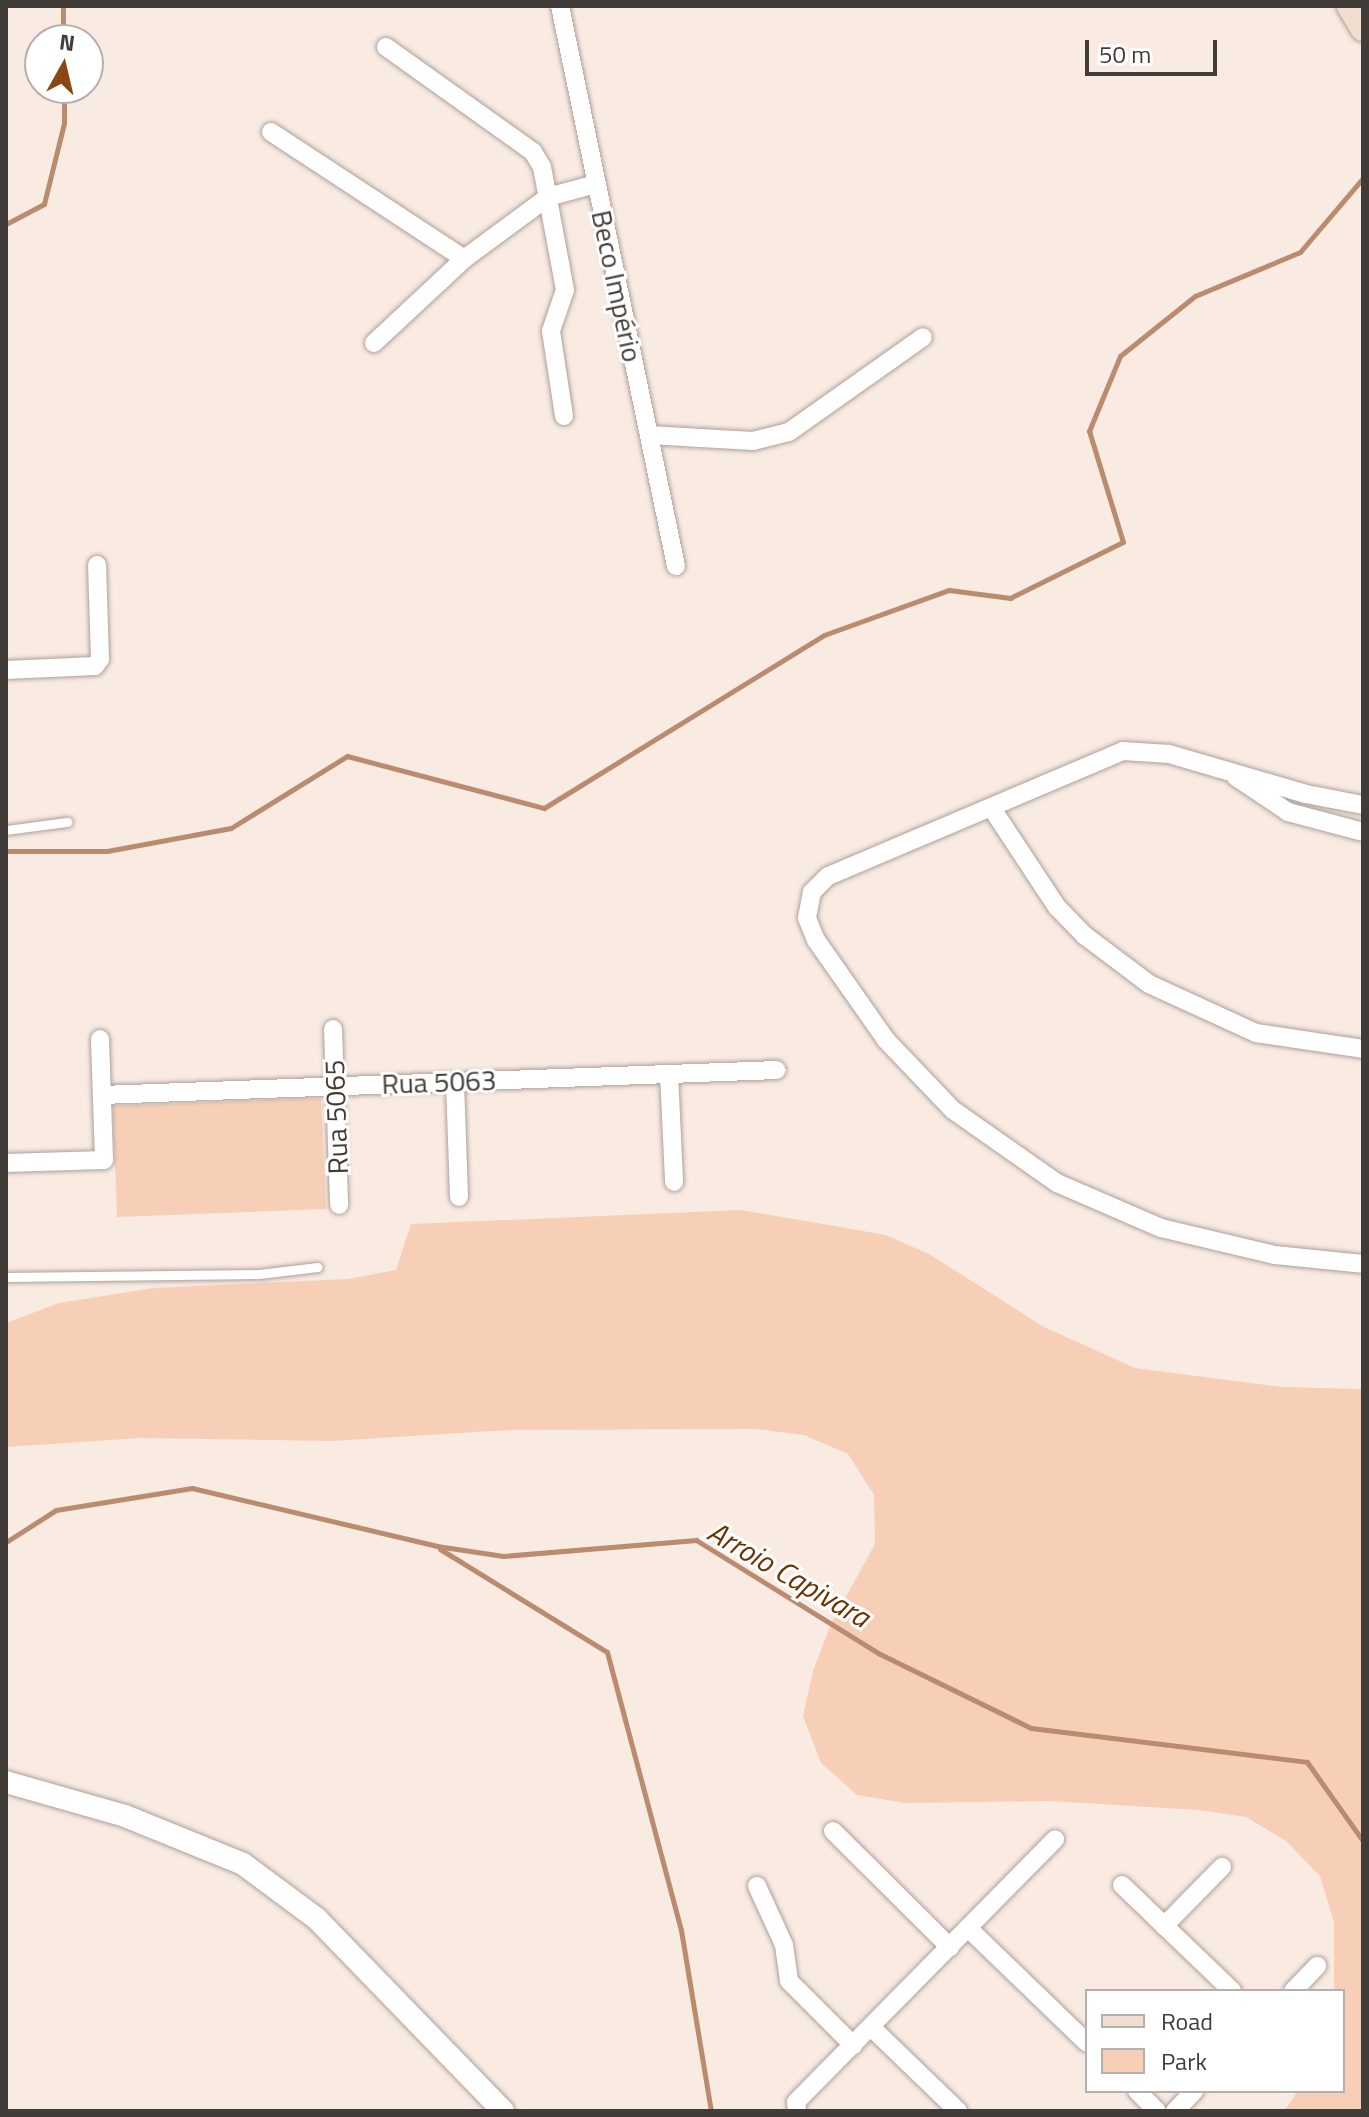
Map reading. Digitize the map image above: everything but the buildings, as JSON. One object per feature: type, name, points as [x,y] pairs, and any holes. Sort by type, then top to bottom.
[{"type":"main road","points":[[1350,6],[1363,28]]},
{"type":"street","name":"Beco Império","points":[[560,6],[676,566]]},
{"type":"street","points":[[386,47],[533,152],[542,167],[565,290],[551,331],[564,416]]},
{"type":"street","points":[[271,132],[464,259]]},
{"type":"street","points":[[374,343],[464,259],[548,197],[596,184]]},
{"type":"street","points":[[649,435],[753,441],[789,432],[923,337]]},
{"type":"street","points":[[6,670],[95,666],[100,659],[97,565]]},
{"type":"street","points":[[1363,805],[1231,773],[1169,754],[1123,751],[828,876],[812,892],[807,904],[810,929],[886,1040],[953,1110],[1057,1183],[1161,1228],[1275,1255],[1363,1264]]},
{"type":"street","points":[[1231,773],[1265,801],[1288,812],[1363,832]]},
{"type":"street","points":[[991,807],[1057,907],[1084,935],[1149,984],[1256,1033],[1363,1049]]},
{"type":"street","name":"Rua 5065","points":[[333,1029],[339,1205]]},
{"type":"street","points":[[6,1163],[104,1160],[100,1039]]},
{"type":"street","name":"Rua 5063","points":[[102,1095],[777,1070]]},
{"type":"street","points":[[669,1074],[674,1182]]},
{"type":"street","points":[[455,1082],[459,1197]]},
{"type":"street","points":[[6,1782],[125,1816],[243,1864],[317,1919],[503,2111]]},
{"type":"street","points":[[833,1831],[950,1947]]},
{"type":"street","points":[[797,2111],[796,2102],[1055,1839]]},
{"type":"street","points":[[1164,1926],[1222,1867]]},
{"type":"street","points":[[1122,1885],[1230,1989]]},
{"type":"street","points":[[757,1886],[784,1945],[789,1981],[853,2045]]},
{"type":"street","points":[[968,1928],[1085,2041]]},
{"type":"street","points":[[1295,1989],[1317,1966]]},
{"type":"street","points":[[871,2027],[958,2111]]},
{"type":"street","points":[[1139,2093],[1157,2111]]},
{"type":"street","points":[[1175,2111],[1192,2093]]},
{"type":"lane","points":[[6,830],[67,822]]},
{"type":"lane","points":[[6,1277],[259,1274],[318,1267]]},
{"type":"green space","points":[[321,1098],[326,1209],[117,1217],[113,1106]]},
{"type":"green space","points":[[741,1210],[886,1235],[929,1254],[1044,1327],[1135,1368],[1281,1387],[1363,1389],[1363,2111],[1284,2111],[1297,2093],[1345,2093],[1345,1989],[1334,1989],[1334,1922],[1320,1876],[1286,1841],[1246,1817],[1198,1810],[1050,1801],[904,1803],[857,1795],[821,1763],[803,1716],[813,1671],[831,1624],[875,1544],[874,1495],[848,1454],[804,1435],[755,1429],[509,1430],[332,1441],[140,1438],[6,1447],[6,1323],[59,1303],[154,1288],[348,1279],[396,1270],[411,1224]]},
{"type":"waterway","points":[[63,6],[63,24]]},
{"type":"waterway","points":[[6,224],[44,204],[64,123],[64,104]]},
{"type":"waterway","points":[[6,851],[107,851],[231,828],[347,756],[544,808],[824,635],[949,590],[1010,598],[1123,542],[1089,431],[1120,356],[1195,296],[1300,252],[1363,178]]},
{"type":"waterway","name":"Arroio Capivara","points":[[6,1542],[56,1510],[192,1488],[437,1546],[503,1556],[696,1540],[880,1654],[1031,1728],[1307,1762],[1363,1841]]},
{"type":"waterway","points":[[440,1549],[607,1652],[681,1930],[711,2111]]}]
